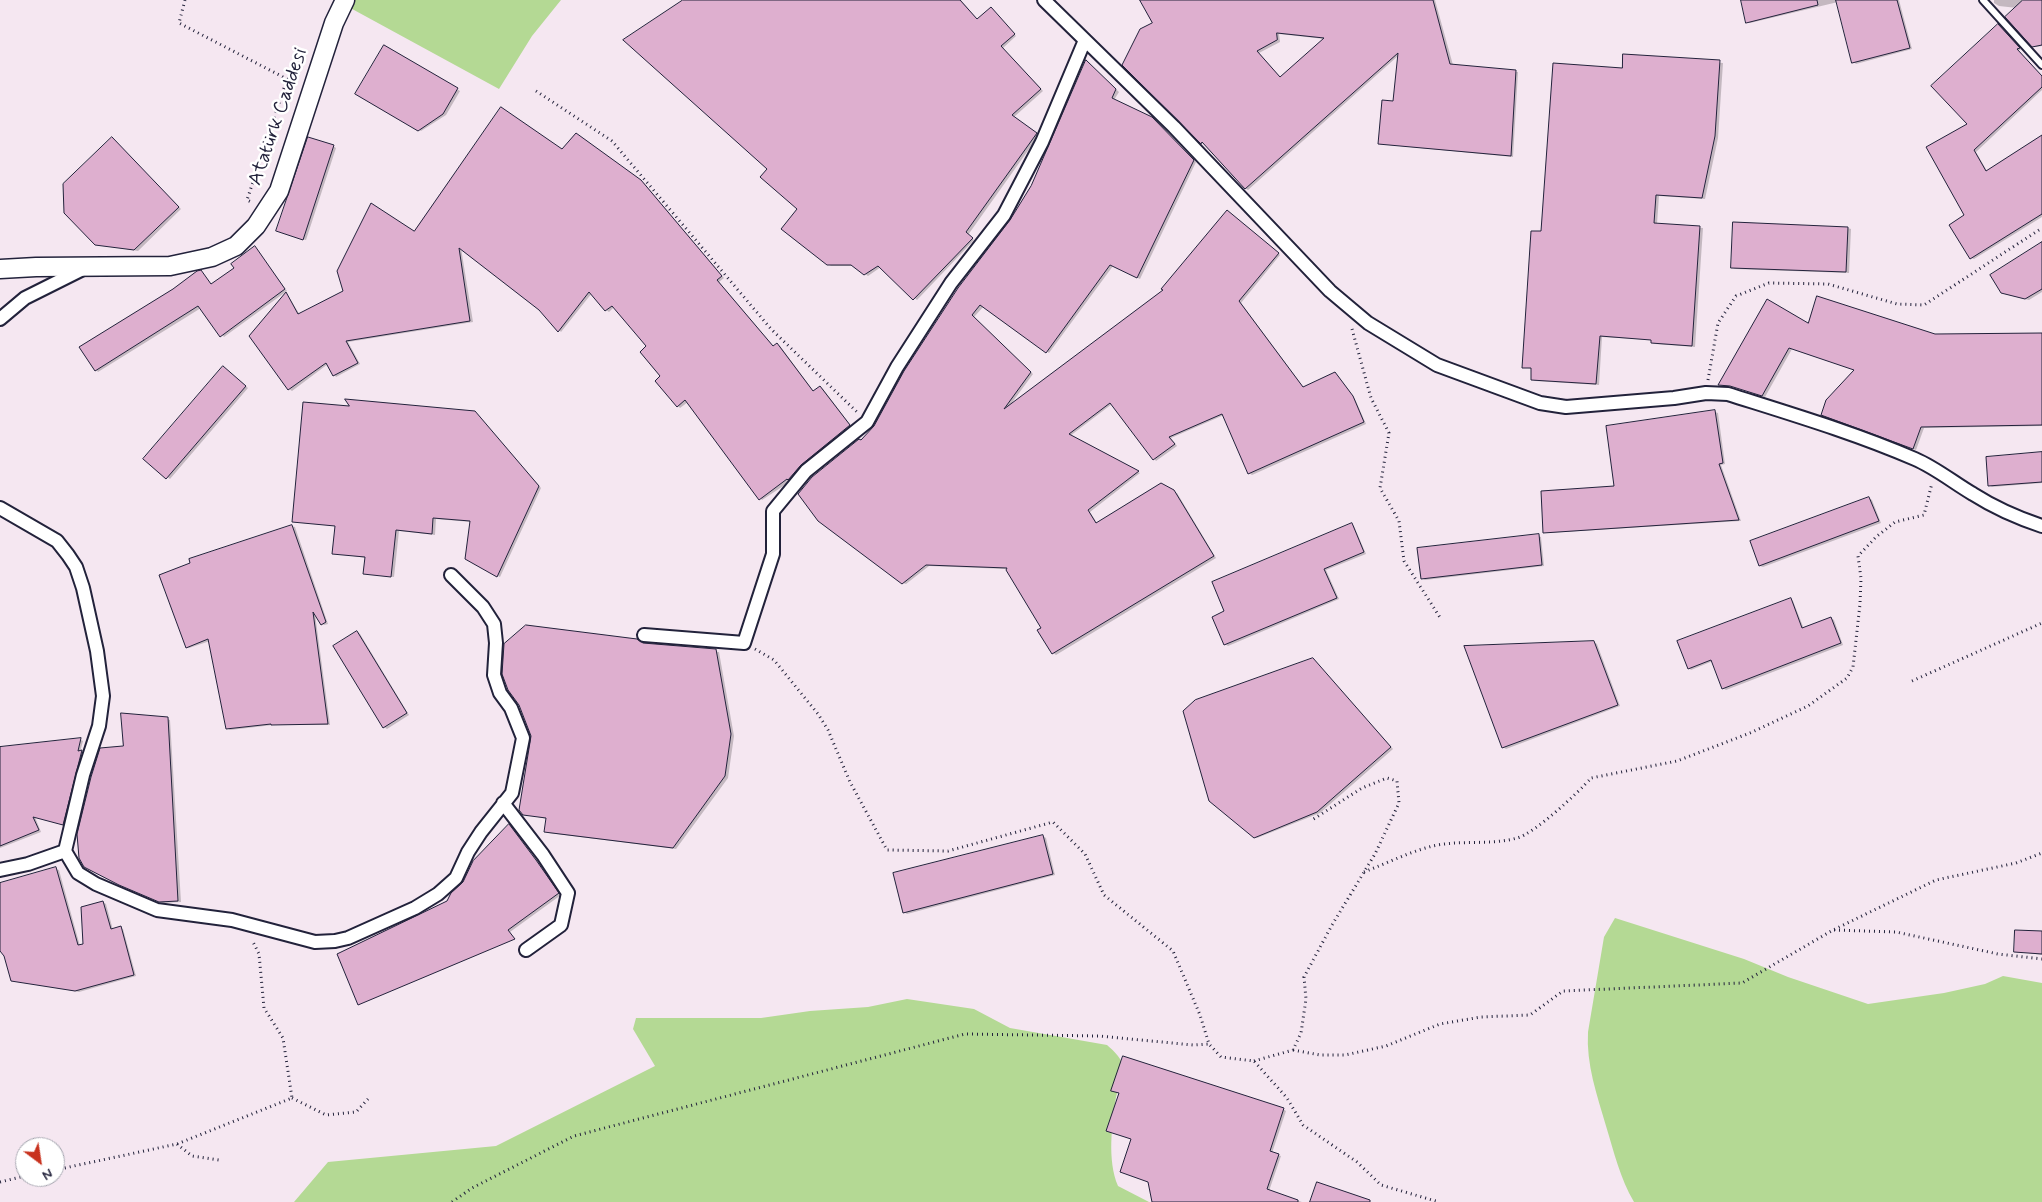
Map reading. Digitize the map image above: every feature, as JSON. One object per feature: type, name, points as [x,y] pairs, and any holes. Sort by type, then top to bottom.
[{"type":"street","name":"Atatürk Caddesi","points":[[0,269],[170,266],[212,257],[236,246],[256,226],[279,191],[334,23],[345,0]]},
{"type":"street","points":[[1044,0],[1174,127],[1330,292],[1375,327],[1437,365],[1540,403],[1566,407],[1596,406],[1706,393],[1728,394],[1863,439],[1916,459],[2015,517],[2042,526]]},
{"type":"street","points":[[644,635],[744,644],[773,554],[773,511],[806,471],[867,422],[898,367],[951,282],[1004,215],[1042,142],[1085,40]]},
{"type":"street","points":[[0,320],[25,298],[87,267]]},
{"type":"street","points":[[0,508],[57,541],[68,555],[76,567],[83,588],[97,651],[102,696],[98,726],[83,775],[65,851],[78,873],[96,884],[158,910],[242,922],[315,942],[348,938],[415,908],[438,894],[456,878],[468,852],[512,793],[523,738],[511,708],[500,693],[494,675],[496,643],[494,624],[483,607],[451,575]]},
{"type":"street","points":[[503,803],[543,855],[568,893],[561,925],[526,950]]},
{"type":"street","points":[[0,870],[28,864],[65,851]]},
{"type":"lane","points":[[1983,0],[2042,65]]},
{"type":"path","points":[[184,0],[179,23],[287,79],[247,200],[266,212]]},
{"type":"path","points":[[536,91],[612,140],[771,329],[867,422]]},
{"type":"path","points":[[1706,393],[1718,323],[1736,296],[1769,283],[1828,284],[1897,304],[1924,305],[2042,228]]},
{"type":"path","points":[[1356,313],[1350,322],[1371,398],[1389,433],[1380,488],[1399,521],[1404,561],[1441,619]]},
{"type":"path","points":[[1364,872],[1429,847],[1460,842],[1518,838],[1544,821],[1581,791],[1590,778],[1677,760],[1750,734],[1808,706],[1847,678],[1853,667],[1860,604],[1861,578],[1858,556],[1876,537],[1895,522],[1924,515],[1934,469]]},
{"type":"path","points":[[1912,680],[2042,623]]},
{"type":"path","points":[[744,644],[774,660],[818,714],[828,730],[850,782],[887,850],[948,851],[1053,822],[1085,854],[1104,895],[1172,951],[1200,1015],[1209,1044],[1222,1058],[1254,1061],[1293,1050],[1320,1055],[1345,1055],[1386,1046],[1440,1024],[1482,1017],[1530,1015],[1563,991],[1742,983],[1833,930],[1936,880],[2016,863],[2042,853]]},
{"type":"path","points":[[1293,1050],[1301,1033],[1306,999],[1304,977],[1332,925],[1375,854],[1399,803],[1398,782],[1387,778],[1362,788],[1312,820]]},
{"type":"path","points":[[242,922],[259,954],[264,1008],[283,1038],[292,1098]]},
{"type":"path","points":[[1833,930],[1896,932],[1998,954],[2042,959]]},
{"type":"path","points":[[452,1202],[472,1188],[574,1136],[965,1034],[1098,1036],[1193,1045],[1209,1044]]},
{"type":"path","points":[[1254,1061],[1287,1098],[1303,1126],[1357,1162],[1381,1185],[1439,1202]]},
{"type":"path","points":[[65,1168],[178,1144],[292,1098],[326,1115],[356,1112],[368,1100]]},
{"type":"path","points":[[178,1144],[192,1156],[219,1160]]},
{"type":"path","points":[[0,1182],[15,1178]]},
{"type":"green space","points":[[345,0],[561,0],[532,36],[499,89],[343,4]]},
{"type":"green space","points":[[1615,918],[1744,959],[1788,977],[1868,1004],[1944,993],[1985,984],[2003,976],[2042,983],[2042,1202],[1634,1202],[1618,1165],[1599,1103],[1590,1068],[1588,1044],[1588,1032],[1604,937]]},
{"type":"green space","points":[[907,999],[974,1009],[1010,1028],[1107,1045],[1113,1050],[1123,1066],[1116,1097],[1112,1130],[1112,1165],[1118,1186],[1149,1202],[294,1202],[328,1162],[496,1146],[655,1066],[633,1029],[636,1018],[761,1018],[810,1011],[868,1007]]},
{"type":"building","points":[[683,0],[960,0],[977,19],[991,7],[1015,34],[1001,46],[1041,89],[1012,115],[1037,133],[966,232],[973,238],[913,300],[878,266],[864,275],[851,265],[827,265],[781,229],[797,209],[760,177],[767,169],[623,40]]},
{"type":"building","points":[[1140,0],[1433,0],[1450,64],[1516,70],[1511,156],[1378,144],[1382,100],[1393,101],[1398,53],[1245,189],[1202,142],[1201,144],[1122,65],[1140,29],[1152,23]],"holes":[[[1277,33],[1324,38],[1280,77],[1257,51],[1277,40]]]},
{"type":"building","points":[[1741,0],[1817,0],[1818,5],[1746,23]]},
{"type":"building","points":[[1836,0],[1897,0],[1910,48],[1852,63]]},
{"type":"building","points":[[2023,0],[2042,0],[2042,45],[2032,47],[2005,17]]},
{"type":"building","points":[[1998,24],[2020,48],[2017,49],[2042,76],[2042,87],[1974,150],[1986,171],[2042,135],[2042,214],[1970,259],[1949,225],[1964,215],[1926,147],[1967,124],[1931,86]]},
{"type":"building","points":[[384,45],[458,88],[443,114],[418,131],[355,94]]},
{"type":"building","points":[[1623,54],[1720,60],[1715,136],[1702,198],[1656,195],[1654,223],[1700,226],[1692,346],[1651,343],[1651,340],[1600,336],[1596,384],[1531,380],[1531,368],[1522,368],[1531,231],[1541,231],[1553,63],[1622,68]]},
{"type":"building","points":[[1086,60],[1116,89],[1112,98],[1152,117],[1194,160],[1137,278],[1110,265],[1046,353],[980,305],[972,315],[1031,372],[1004,409],[1163,290],[1161,289],[1227,210],[1279,253],[1239,301],[1303,387],[1335,372],[1353,396],[1364,422],[1248,474],[1222,414],[1169,437],[1175,444],[1153,460],[1110,403],[1069,434],[1139,471],[1088,510],[1096,523],[1161,483],[1174,490],[1214,556],[1052,654],[1037,630],[1041,628],[1006,570],[1007,568],[926,565],[902,584],[818,521],[798,494],[812,477],[859,439],[861,440],[874,426],[904,371],[958,288],[1010,220],[1031,186]]},
{"type":"building","points":[[501,107],[562,149],[576,133],[641,180],[722,276],[717,280],[773,346],[777,343],[813,391],[820,386],[850,425],[801,465],[788,480],[759,500],[685,400],[677,407],[655,381],[660,376],[640,352],[646,346],[612,306],[605,311],[589,292],[558,332],[539,310],[459,248],[470,321],[346,341],[358,363],[333,376],[326,363],[288,390],[249,336],[286,292],[298,314],[343,291],[337,271],[371,203],[414,231]]},
{"type":"building","points":[[112,137],[179,207],[134,250],[95,245],[64,213],[63,184]]},
{"type":"building","points":[[308,137],[334,145],[303,240],[276,231]]},
{"type":"building","points":[[1733,222],[1848,227],[1846,272],[1731,268]]},
{"type":"building","points":[[2042,242],[2042,289],[2025,299],[2001,293],[1990,275]]},
{"type":"building","points":[[255,246],[285,289],[220,337],[198,306],[95,371],[79,347],[173,289],[197,271],[201,270],[211,284],[234,268],[231,264]]},
{"type":"building","points":[[1817,296],[1935,334],[2042,333],[2042,425],[1921,427],[1913,449],[1821,415],[1826,400],[1854,370],[1789,348],[1762,396],[1730,386],[1718,385],[1767,299],[1808,323]]},
{"type":"building","points":[[223,366],[246,386],[166,479],[143,459]]},
{"type":"building","points":[[345,399],[475,411],[539,486],[497,577],[465,559],[470,521],[433,518],[432,534],[396,530],[391,577],[363,574],[365,557],[332,554],[335,526],[292,522],[303,402],[349,406]]},
{"type":"building","points":[[1715,410],[1723,463],[1719,464],[1739,520],[1543,533],[1541,491],[1614,486],[1606,426]]},
{"type":"building","points":[[2042,452],[2042,482],[1988,486],[1986,457]]},
{"type":"building","points":[[1869,497],[1879,521],[1759,566],[1750,541]]},
{"type":"building","points":[[1352,523],[1364,552],[1324,569],[1337,598],[1224,645],[1212,617],[1224,611],[1212,582]]},
{"type":"building","points":[[292,525],[326,622],[321,625],[313,612],[328,724],[271,724],[226,729],[208,639],[186,648],[159,575],[190,563],[189,559]]},
{"type":"building","points":[[1539,534],[1542,565],[1421,579],[1417,548]]},
{"type":"building","points":[[1791,598],[1802,628],[1831,617],[1841,643],[1722,689],[1711,660],[1688,669],[1677,641]]},
{"type":"building","points":[[526,625],[637,639],[643,643],[716,649],[731,734],[725,776],[673,848],[544,832],[546,818],[523,815],[519,810],[531,736],[519,705],[508,690],[502,674],[504,644]]},
{"type":"building","points":[[357,631],[407,713],[383,728],[333,646]]},
{"type":"building","points":[[1594,641],[1618,705],[1502,748],[1464,646]]},
{"type":"building","points":[[1313,658],[1391,747],[1317,812],[1254,838],[1209,801],[1183,711],[1195,700]]},
{"type":"building","points":[[121,713],[168,717],[178,901],[159,902],[119,885],[84,867],[79,858],[77,834],[100,748],[123,746]]},
{"type":"building","points":[[81,738],[78,751],[82,750],[63,825],[33,817],[39,830],[0,846],[0,747]]},
{"type":"building","points":[[509,824],[559,893],[508,930],[515,939],[358,1005],[337,954],[447,901],[451,893],[463,882],[473,861]]},
{"type":"building","points":[[1043,835],[1053,874],[903,913],[893,873]]},
{"type":"building","points":[[56,867],[78,945],[83,944],[81,907],[103,901],[111,929],[121,926],[134,975],[75,991],[11,981],[4,956],[0,951],[0,883]]},
{"type":"building","points":[[2015,930],[2042,931],[2042,954],[2014,952]]},
{"type":"building","points":[[1123,1056],[1284,1108],[1270,1151],[1279,1154],[1267,1189],[1298,1200],[1298,1202],[1152,1202],[1148,1182],[1120,1172],[1131,1139],[1106,1131],[1119,1093],[1111,1091]]},
{"type":"building","points":[[1317,1182],[1370,1200],[1370,1202],[1310,1202]]}]
